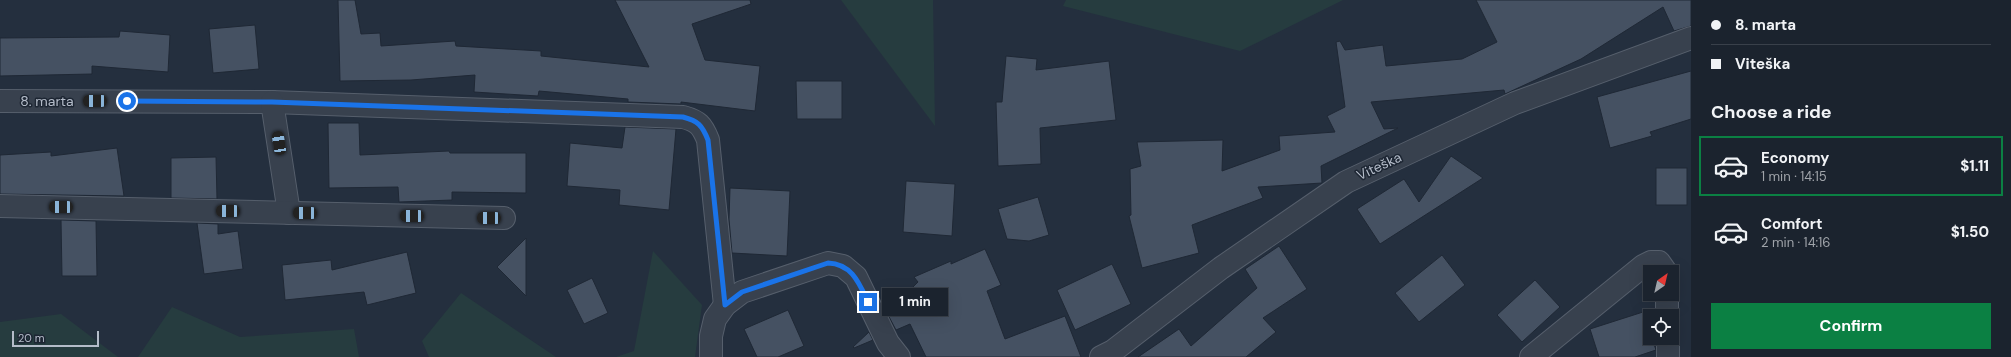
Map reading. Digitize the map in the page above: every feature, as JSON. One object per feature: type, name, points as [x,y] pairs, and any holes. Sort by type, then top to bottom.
[{"type":"street","name":"Viteška","points":[[1101,357],[1113,351],[1221,268],[1346,182],[1515,103],[1691,38]]},
{"type":"street","name":"8. marta","points":[[0,101],[272,102],[683,117],[696,121],[704,129],[708,140],[725,305]]},
{"type":"street","points":[[272,102],[289,213]]},
{"type":"street","points":[[0,206],[504,218]]},
{"type":"street","points":[[1645,265],[1651,262],[1659,262],[1661,265]]},
{"type":"street","points":[[710,357],[711,336],[714,325],[725,305],[742,292],[828,263],[836,263],[850,270],[856,277],[888,343],[899,357]]},
{"type":"street","points":[[1531,357],[1643,266]]},
{"type":"street","points":[[1668,345],[1668,357]]},
{"type":"green space","points":[[841,0],[933,0],[935,126]]},
{"type":"green space","points":[[1066,0],[1343,0],[1240,51],[1063,6]]},
{"type":"green space","points":[[653,251],[702,305],[695,357],[616,357],[634,351]]},
{"type":"green space","points":[[461,293],[556,357],[429,357],[422,341]]},
{"type":"green space","points":[[172,307],[240,337],[354,329],[359,357],[138,357]]},
{"type":"green space","points":[[61,314],[118,357],[0,357],[0,322]]},
{"type":"building","points":[[338,0],[355,0],[361,34],[380,33],[381,46],[455,41],[456,46],[541,51],[541,56],[649,67],[615,0],[750,0],[751,4],[692,24],[705,60],[760,66],[755,111],[681,102],[681,104],[628,102],[628,99],[539,91],[538,96],[474,92],[475,75],[411,80],[340,81]]},
{"type":"building","points":[[1476,0],[1691,0],[1691,26],[1674,31],[1663,7],[1581,59],[1505,94],[1504,90],[1371,102],[1384,129],[1398,128],[1321,166],[1322,183],[1258,187],[1263,198],[1192,225],[1199,253],[1142,268],[1129,216],[1131,215],[1130,169],[1141,166],[1137,142],[1223,140],[1222,171],[1280,150],[1279,136],[1335,132],[1327,116],[1345,107],[1336,42],[1340,41],[1345,50],[1383,45],[1386,66],[1462,59],[1497,42]]},
{"type":"building","points":[[255,25],[259,69],[213,73],[209,29]]},
{"type":"building","points":[[120,31],[170,35],[168,72],[92,66],[92,74],[0,76],[0,38],[119,37]]},
{"type":"building","points":[[1006,56],[1037,59],[1036,70],[1109,61],[1116,120],[1040,128],[1041,164],[998,166],[996,102],[1002,102]]},
{"type":"building","points":[[1691,71],[1691,119],[1650,132],[1652,136],[1610,148],[1597,97]]},
{"type":"building","points":[[796,81],[842,81],[842,119],[797,119]]},
{"type":"building","points":[[328,123],[359,123],[360,155],[449,151],[450,153],[526,153],[526,193],[452,192],[452,200],[399,202],[398,187],[329,188]]},
{"type":"building","points":[[625,127],[676,129],[669,210],[619,205],[620,190],[567,186],[570,143],[622,148]]},
{"type":"building","points":[[117,148],[124,196],[0,194],[0,155],[51,152],[51,156]]},
{"type":"building","points":[[1451,156],[1483,178],[1380,244],[1357,209],[1404,179],[1419,202]]},
{"type":"building","points":[[216,157],[217,199],[171,198],[171,158]]},
{"type":"building","points":[[1656,168],[1687,168],[1687,205],[1656,205]]},
{"type":"building","points":[[906,181],[955,184],[952,236],[903,232]]},
{"type":"building","points":[[730,188],[790,191],[787,256],[732,253],[729,219]]},
{"type":"building","points":[[1038,197],[1049,235],[1029,241],[1007,239],[998,209]]},
{"type":"building","points":[[61,220],[96,221],[97,276],[62,276]]},
{"type":"building","points":[[197,223],[218,224],[218,234],[238,231],[243,269],[204,274]]},
{"type":"building","points":[[526,238],[526,296],[497,267]]},
{"type":"building","points":[[1279,246],[1307,289],[1263,318],[1276,332],[1246,357],[1138,357],[1179,329],[1191,346],[1257,288],[1245,269]]},
{"type":"building","points":[[985,249],[1001,285],[987,291],[1005,339],[1065,316],[1081,357],[926,357],[910,324],[896,330],[887,313],[918,282],[914,277],[951,261],[951,264]]},
{"type":"building","points":[[407,252],[416,293],[367,305],[364,292],[285,300],[282,265],[331,260],[332,270]]},
{"type":"building","points":[[1442,255],[1465,285],[1419,322],[1395,293]]},
{"type":"building","points":[[1112,264],[1131,304],[1075,330],[1057,290]]},
{"type":"building","points":[[592,278],[608,313],[584,324],[567,290]]},
{"type":"building","points":[[1535,280],[1560,307],[1522,342],[1497,315]]},
{"type":"building","points":[[788,310],[804,346],[778,357],[757,357],[744,329]]},
{"type":"building","points":[[1643,312],[1643,345],[1654,345],[1656,350],[1635,357],[1599,357],[1590,329]]},
{"type":"building","points":[[869,332],[873,340],[854,348],[853,347]]},
{"type":"route","points":[[127,101],[254,101],[683,117],[696,121],[704,129],[708,140],[725,305],[742,292],[828,263],[836,263],[850,270],[856,277],[868,302]]}]
